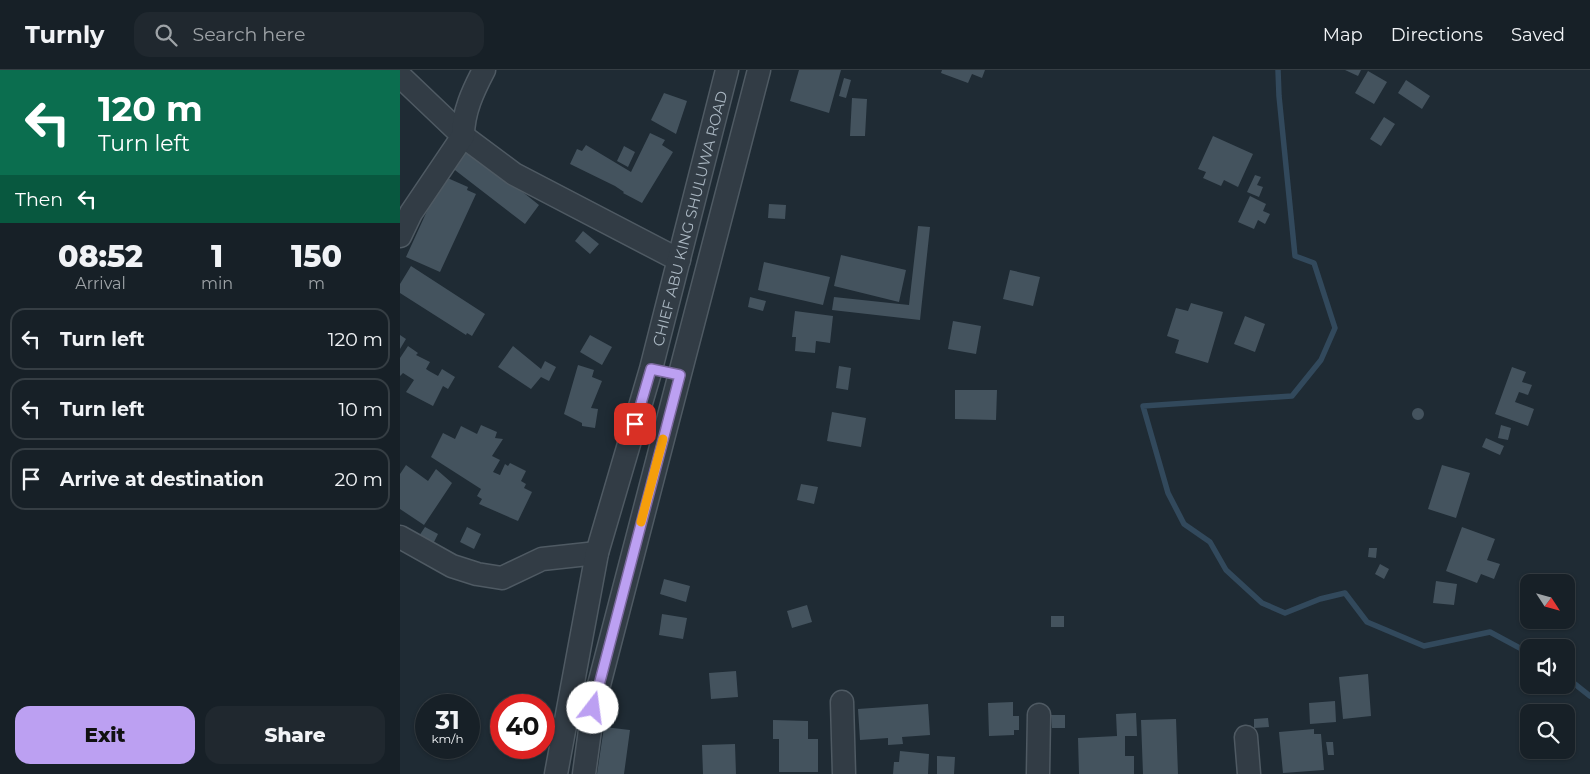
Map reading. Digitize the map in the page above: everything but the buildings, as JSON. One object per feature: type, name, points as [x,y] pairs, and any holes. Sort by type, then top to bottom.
[{"type":"street","points":[[400,236],[411,213],[463,136],[463,122],[466,110],[484,70]]},
{"type":"street","name":"CHIEF ABU KING SHULUWA ROAD","points":[[556,774],[597,553],[651,369],[727,70]]},
{"type":"street","points":[[584,774],[593,708],[759,70]]},
{"type":"street","points":[[400,76],[463,136],[514,174],[679,260]]},
{"type":"street","points":[[651,369],[680,375]]},
{"type":"street","points":[[400,537],[452,566],[477,574],[502,578],[542,560],[597,553]]},
{"type":"street","points":[[842,702],[844,774]]},
{"type":"street","points":[[1038,774],[1039,715]]},
{"type":"street","points":[[1246,737],[1249,774]]},
{"type":"waterway","points":[[1278,70],[1295,256],[1314,263],[1335,328],[1321,360],[1292,396],[1143,406],[1168,493],[1184,524],[1210,542],[1226,570],[1262,603],[1285,613],[1320,599],[1345,593],[1367,622],[1424,646],[1490,632],[1520,648]]},
{"type":"waterway","points":[[1575,684],[1590,696]]},
{"type":"slow traffic","points":[[641,522],[663,439]]},
{"type":"route","points":[[593,708],[680,375],[651,369],[635,424]]}]
